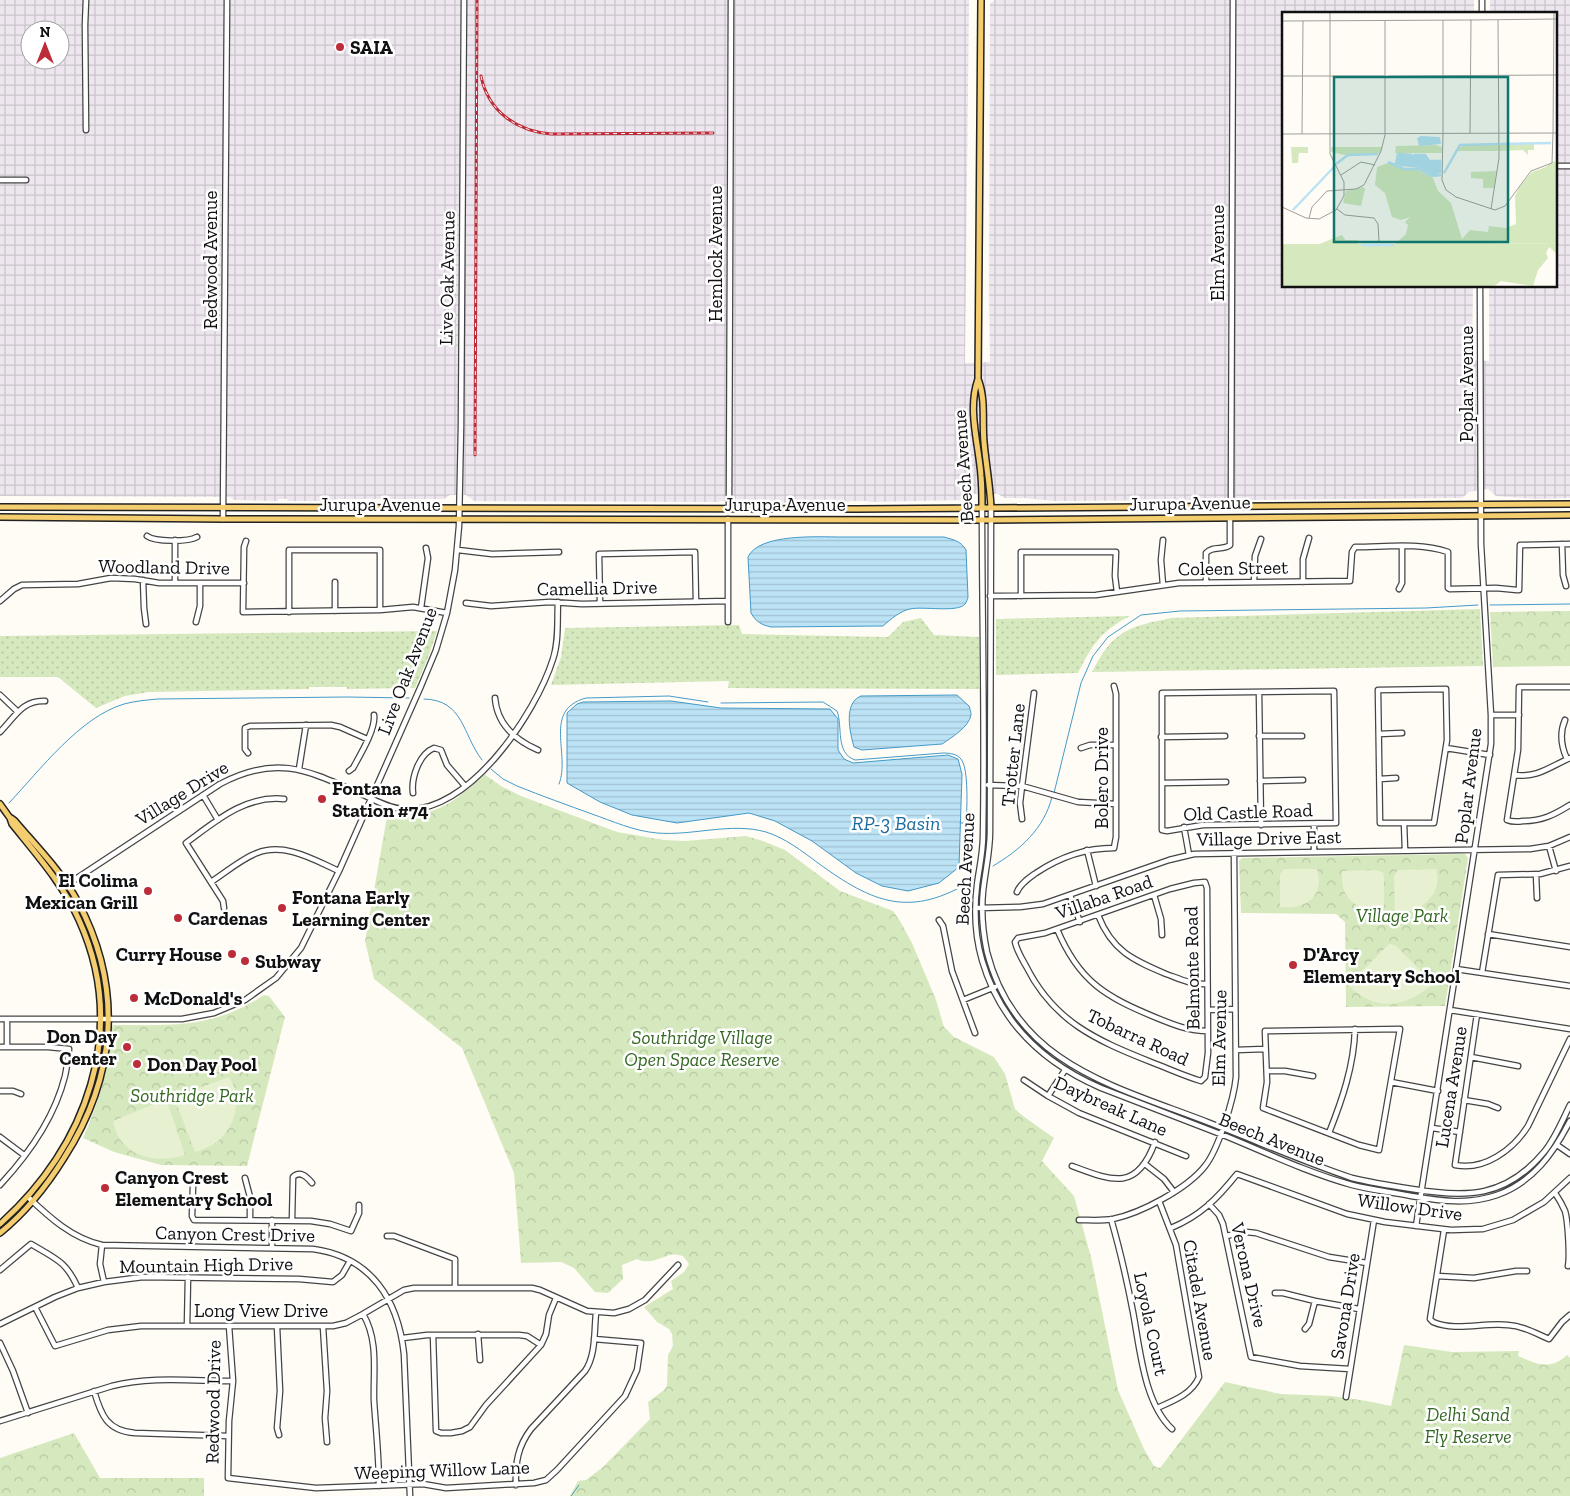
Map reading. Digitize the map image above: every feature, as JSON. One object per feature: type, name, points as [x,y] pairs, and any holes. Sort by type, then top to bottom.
[{"type":"main road","name":"Beech Avenue","points":[[981,0],[978,379],[974,390],[975,431],[981,476],[982,508]]},
{"type":"main road","name":"Beech Avenue","points":[[978,379],[982,390],[984,440],[990,477],[991,508]]},
{"type":"main road","name":"Jurupa Avenue","points":[[0,507],[729,509],[1570,504]]},
{"type":"main road","name":"Jurupa Avenue","points":[[0,517],[990,520],[1570,515]]},
{"type":"main road","points":[[0,804],[12,824],[62,888],[80,920],[90,948],[98,980],[101,1019],[97,1063],[86,1103],[68,1139],[49,1169],[28,1197],[0,1224]]},
{"type":"main road","points":[[0,1233],[33,1201],[49,1181],[78,1136],[90,1111],[103,1068],[108,1019],[106,986],[97,945],[84,913],[68,884],[45,855],[15,821],[10,818]]},
{"type":"street","points":[[86,0],[86,130]]},
{"type":"street","name":"Redwood Avenue","points":[[223,519],[227,0]]},
{"type":"street","name":"Live Oak Avenue","points":[[0,1019],[177,1019],[197,1018],[221,1011],[256,994],[276,978],[296,954],[312,928],[339,871],[436,650],[447,613],[458,550],[461,426],[464,0]]},
{"type":"street","name":"Hemlock Avenue","points":[[729,509],[732,0]]},
{"type":"street","name":"Elm Avenue","points":[[1231,506],[1233,0]]},
{"type":"street","points":[[0,180],[26,180]]},
{"type":"street","name":"Poplar Avenue","points":[[1416,1226],[1490,755],[1491,715],[1483,588],[1480,288]]},
{"type":"street","name":"Beech Avenue","points":[[982,508],[983,845],[975,908],[979,946],[993,988],[1010,1018],[1036,1048],[1064,1071],[1100,1088],[1349,1184],[1447,1201],[1478,1200],[1499,1194],[1528,1178],[1558,1146],[1570,1121]]},
{"type":"street","name":"Beech Avenue","points":[[991,508],[990,847],[983,891],[983,929],[987,952],[999,985],[1015,1014],[1030,1032],[1045,1047],[1069,1065],[1105,1082],[1352,1178],[1456,1195],[1482,1192],[1495,1188],[1513,1180],[1528,1169],[1552,1142],[1570,1105]]},
{"type":"street","points":[[1206,583],[1206,552],[1212,548],[1227,548],[1230,546],[1230,518]]},
{"type":"street","points":[[728,519],[728,622]]},
{"type":"street","points":[[147,536],[151,539],[175,540],[192,540],[197,537]]},
{"type":"street","points":[[1303,582],[1303,559],[1309,538]]},
{"type":"street","points":[[1254,582],[1255,556],[1260,539]]},
{"type":"street","points":[[175,540],[175,583]]},
{"type":"street","points":[[1163,540],[1161,560],[1163,585]]},
{"type":"street","points":[[246,541],[244,547],[244,612],[380,610],[402,607],[421,608],[447,613]]},
{"type":"street","points":[[1562,544],[1563,575],[1566,586]]},
{"type":"street","points":[[1483,588],[1519,590],[1520,545],[1570,544]]},
{"type":"street","points":[[1399,589],[1402,583],[1402,547]]},
{"type":"street","name":"Coleen Street","points":[[990,596],[1091,596],[1163,585],[1350,581],[1352,552],[1355,548],[1402,547],[1428,547],[1448,552],[1448,588],[1452,590],[1483,588]]},
{"type":"street","points":[[421,608],[428,558],[426,548]]},
{"type":"street","points":[[289,612],[289,550],[380,550],[380,610]]},
{"type":"street","points":[[458,550],[492,554],[559,552]]},
{"type":"street","points":[[600,603],[599,554],[695,552],[696,602]]},
{"type":"street","points":[[1021,596],[1021,552],[1116,552],[1115,576],[1118,592]]},
{"type":"street","name":"Woodland Drive","points":[[0,601],[14,589],[24,585],[78,584],[111,578],[159,583],[244,583]]},
{"type":"street","points":[[143,580],[146,624]]},
{"type":"street","points":[[335,582],[335,611]]},
{"type":"street","points":[[196,622],[200,606],[200,583]]},
{"type":"street","name":"Camellia Drive","points":[[466,603],[491,606],[558,602],[728,601]]},
{"type":"street","name":"Village Drive","points":[[62,888],[202,795],[248,771],[274,767],[299,769],[314,773],[370,799],[397,808],[422,808],[449,799],[485,767],[514,735],[534,702],[553,660],[556,644],[558,602]]},
{"type":"street","name":"Bolero Drive","points":[[1017,892],[1020,886],[1047,866],[1069,855],[1087,850],[1114,848],[1116,837],[1116,694],[1114,686]]},
{"type":"street","points":[[1570,686],[1518,687],[1518,750],[1507,820],[1512,822],[1543,820],[1570,805]]},
{"type":"street","points":[[1446,689],[1446,748],[1434,823],[1380,823],[1379,734],[1378,690],[1446,689]]},
{"type":"street","name":"Old Castle Road","points":[[1162,783],[1162,830],[1167,831],[1184,827],[1336,824],[1334,691],[1259,692]]},
{"type":"street","points":[[1226,782],[1162,783],[1162,693],[1259,692],[1261,825]]},
{"type":"street","name":"Trotter Lane","points":[[1022,819],[1020,803],[1034,693]]},
{"type":"street","points":[[0,695],[18,712]]},
{"type":"street","points":[[495,698],[496,710],[500,720],[508,730],[538,750]]},
{"type":"street","points":[[0,732],[29,703],[36,700],[45,701]]},
{"type":"street","points":[[349,771],[353,768],[367,739],[375,720],[374,715]]},
{"type":"street","points":[[1491,715],[1519,715]]},
{"type":"street","points":[[1514,775],[1535,775],[1568,758],[1561,741],[1561,730],[1565,720]]},
{"type":"street","points":[[299,769],[306,725]]},
{"type":"street","points":[[248,753],[245,749],[245,728],[250,726],[337,726],[367,739]]},
{"type":"street","points":[[1379,734],[1402,733]]},
{"type":"street","points":[[1162,737],[1225,736]]},
{"type":"street","points":[[1260,736],[1302,736]]},
{"type":"street","points":[[1081,748],[1116,745]]},
{"type":"street","points":[[413,793],[412,785],[417,768],[430,750],[434,748],[441,750],[447,765],[465,786]]},
{"type":"street","points":[[1446,748],[1490,755]]},
{"type":"street","points":[[1380,779],[1396,778]]},
{"type":"street","points":[[1260,781],[1303,780]]},
{"type":"street","points":[[984,785],[1022,786],[1087,803],[1116,804]]},
{"type":"street","points":[[202,795],[218,820]]},
{"type":"street","points":[[224,908],[223,901],[186,843],[218,820],[254,800],[265,798],[284,799]]},
{"type":"street","points":[[1404,823],[1405,850]]},
{"type":"street","points":[[1314,824],[1314,852]]},
{"type":"street","points":[[1184,827],[1188,855]]},
{"type":"street","name":"Village Drive East","points":[[975,908],[1032,906],[1188,855],[1525,849],[1549,846],[1570,838]]},
{"type":"street","points":[[1549,846],[1556,871]]},
{"type":"street","points":[[211,882],[252,856],[274,850],[294,852],[339,871]]},
{"type":"street","points":[[1087,850],[1096,886]]},
{"type":"street","name":"Elm Avenue","points":[[1079,1220],[1111,1219],[1129,1214],[1158,1201],[1174,1192],[1204,1167],[1212,1153],[1234,1093],[1236,1077],[1234,853]]},
{"type":"street","points":[[1482,972],[1498,875],[1536,874],[1556,871],[1570,866]]},
{"type":"street","points":[[1536,874],[1537,898]]},
{"type":"street","name":"Villaba Road","points":[[1015,942],[1020,938],[1080,922],[1154,895],[1186,885],[1205,882]]},
{"type":"street","name":"Belmonte Road","points":[[1201,1082],[1205,1077],[1207,1067],[1208,1032],[1207,888],[1205,882]]},
{"type":"street","points":[[1070,895],[1080,922]]},
{"type":"street","points":[[1154,895],[1161,919],[1162,934]]},
{"type":"street","points":[[1098,915],[1110,938],[1130,958],[1187,982],[1207,984]]},
{"type":"street","points":[[940,920],[943,926],[952,971],[975,1033]]},
{"type":"street","points":[[1057,929],[1069,956],[1078,968],[1091,982],[1110,996],[1128,1006],[1180,1027],[1192,1031],[1208,1032]]},
{"type":"street","points":[[1488,934],[1570,947]]},
{"type":"street","name":"Tobarra Road","points":[[1015,942],[1028,970],[1041,991],[1058,1011],[1082,1030],[1122,1050],[1201,1082]]},
{"type":"street","points":[[1456,968],[1570,986]]},
{"type":"street","points":[[962,1000],[999,985]]},
{"type":"street","points":[[1208,1010],[1235,1009]]},
{"type":"street","points":[[1450,1010],[1570,1029]]},
{"type":"street","name":"Lucena Avenue","points":[[1477,1014],[1454,1165],[1469,1165],[1488,1160],[1505,1151],[1520,1138],[1528,1126],[1570,1039]]},
{"type":"street","points":[[7,1019],[7,1047]]},
{"type":"street","points":[[1329,1133],[1346,1089],[1355,1029]]},
{"type":"street","points":[[1355,1029],[1400,1029],[1379,1150],[1359,1145],[1262,1108],[1267,1089],[1265,1031],[1355,1029]]},
{"type":"street","points":[[0,1047],[69,1049],[65,1076],[48,1118],[24,1155],[0,1185]]},
{"type":"street","points":[[1236,1050],[1265,1049]]},
{"type":"street","points":[[1471,1057],[1518,1066]]},
{"type":"street","points":[[1048,1096],[1069,1065]]},
{"type":"street","points":[[1267,1071],[1285,1071],[1314,1076]]},
{"type":"street","name":"Daybreak Lane","points":[[1024,1080],[1079,1113],[1186,1156]]},
{"type":"street","points":[[1392,1082],[1438,1091]]},
{"type":"street","points":[[0,1090],[13,1091],[20,1094]]},
{"type":"street","points":[[1464,1100],[1488,1104],[1498,1108]]},
{"type":"street","points":[[1432,1128],[1460,1132]]},
{"type":"street","points":[[0,1137],[24,1155]]},
{"type":"street","points":[[1072,1166],[1103,1177],[1115,1179],[1131,1176],[1145,1164],[1155,1142]]},
{"type":"street","points":[[1552,1142],[1570,1154]]},
{"type":"street","points":[[1145,1164],[1164,1180],[1174,1192]]},
{"type":"street","points":[[292,1220],[293,1177],[300,1174],[306,1176],[312,1183]]},
{"type":"street","name":"Willow Drive","points":[[1210,1204],[1237,1174],[1334,1210],[1374,1220],[1444,1230],[1478,1229],[1504,1223],[1534,1209],[1555,1193],[1570,1178]]},
{"type":"street","points":[[196,1178],[193,1186],[192,1216],[194,1220],[292,1220],[323,1222],[351,1231],[359,1205]]},
{"type":"street","points":[[245,1178],[250,1198],[250,1220]]},
{"type":"street","points":[[1555,1193],[1566,1215],[1570,1252],[1568,1266]]},
{"type":"street","name":"Canyon Crest Drive","points":[[28,1197],[71,1233],[102,1245],[319,1250],[335,1254],[350,1261],[370,1276],[389,1299],[398,1318],[403,1338],[410,1496]]},
{"type":"street","name":"Citadel Avenue","points":[[1157,1408],[1184,1394],[1194,1386],[1199,1378],[1176,1245],[1171,1228],[1158,1201]]},
{"type":"street","points":[[1171,1228],[1192,1218],[1210,1204]]},
{"type":"street","name":"Verona Drive","points":[[1210,1204],[1221,1218],[1226,1236],[1251,1357],[1291,1365],[1350,1369]]},
{"type":"street","name":"Loyola Court","points":[[1111,1219],[1120,1251],[1146,1381],[1162,1418],[1172,1430]]},
{"type":"street","points":[[272,1220],[272,1248]]},
{"type":"street","name":"Savona Drive","points":[[1346,1397],[1374,1220]]},
{"type":"street","points":[[1444,1230],[1430,1319],[1436,1323],[1462,1326],[1503,1324],[1515,1326],[1528,1329],[1549,1339],[1570,1315]]},
{"type":"street","points":[[1226,1236],[1246,1232],[1258,1233],[1329,1256],[1367,1263]]},
{"type":"street","points":[[387,1236],[394,1236],[455,1259],[455,1288]]},
{"type":"street","points":[[0,1270],[31,1244],[65,1266],[71,1273],[78,1288]]},
{"type":"street","points":[[102,1245],[100,1264],[104,1282]]},
{"type":"street","name":"Mountain High Drive","points":[[0,1324],[78,1288],[104,1282],[143,1277],[299,1279],[332,1282],[342,1275],[350,1261]]},
{"type":"street","name":"Long View Drive","points":[[35,1307],[55,1346],[119,1328],[141,1326],[323,1327],[346,1323],[412,1288],[527,1288],[540,1290],[580,1309],[596,1313],[614,1313],[637,1306],[650,1296],[678,1266]]},
{"type":"street","points":[[1437,1276],[1474,1278],[1527,1271]]},
{"type":"street","name":"Redwood Drive","points":[[187,1326],[188,1278]]},
{"type":"street","points":[[1275,1293],[1360,1309]]},
{"type":"street","points":[[433,1334],[436,1431],[452,1433],[462,1431],[470,1426],[486,1405],[541,1345],[546,1334],[549,1314],[556,1298]]},
{"type":"street","points":[[1305,1329],[1309,1324],[1315,1301]]},
{"type":"street","points":[[516,1484],[517,1459],[523,1441],[531,1429],[585,1371],[591,1358],[596,1313]]},
{"type":"street","points":[[363,1314],[371,1330],[374,1345],[374,1396],[380,1459],[379,1486]]},
{"type":"street","name":"Redwood Drive","points":[[228,1478],[228,1436],[233,1381],[229,1326]]},
{"type":"street","points":[[277,1327],[280,1391],[277,1428],[279,1435]]},
{"type":"street","points":[[323,1327],[327,1391],[325,1418],[327,1442]]},
{"type":"street","points":[[403,1338],[433,1334],[524,1335],[541,1345]]},
{"type":"street","points":[[478,1334],[480,1360]]},
{"type":"street","name":"Weeping Willow Lane","points":[[228,1478],[316,1488],[429,1485],[446,1488],[539,1482],[552,1475],[622,1400],[636,1374],[642,1343],[594,1339]]},
{"type":"street","points":[[0,1343],[13,1371],[28,1412]]},
{"type":"street","points":[[0,1421],[139,1380],[233,1381]]},
{"type":"street","points":[[94,1392],[104,1418],[113,1427],[121,1430],[135,1433],[228,1436]]},
{"type":"shaded area","points":[[0,0],[969,0],[965,363],[990,362],[990,4],[994,0],[1474,0],[1474,12],[1282,12],[1282,288],[1473,288],[1472,360],[1489,361],[1489,288],[1558,288],[1558,12],[1490,12],[1490,0],[1570,0],[1570,498],[1537,499],[1496,496],[1488,489],[1469,492],[1462,498],[1244,500],[1242,498],[1217,498],[1214,500],[1054,501],[1005,498],[998,494],[973,494],[967,500],[813,503],[739,502],[736,500],[717,502],[474,501],[466,495],[450,495],[444,499],[234,500],[230,497],[0,496]]},
{"type":"green space","points":[[1480,609],[1483,666],[1092,672],[1107,648],[1123,633],[1143,624],[1171,618]]},
{"type":"green space","points":[[1570,611],[1570,666],[1493,667],[1490,612]]},
{"type":"green space","points":[[1130,616],[1104,633],[1088,654],[1078,673],[996,675],[996,619]]},
{"type":"green space","points":[[921,618],[934,635],[979,637],[979,689],[728,688],[729,681],[551,685],[561,657],[565,628],[739,625],[742,634],[888,637],[903,622]]},
{"type":"green space","points":[[437,631],[415,688],[347,689],[347,687],[309,687],[309,689],[149,692],[125,696],[96,708],[58,677],[0,677],[0,636]]},
{"type":"green space","name":"Southridge Village Open Space Reserve","points":[[484,774],[501,786],[521,796],[617,832],[664,840],[685,841],[746,836],[763,841],[785,850],[840,891],[893,911],[912,943],[936,1000],[944,1027],[954,1037],[994,1057],[1005,1074],[1015,1109],[1054,1138],[1042,1161],[1074,1196],[1091,1257],[1118,1390],[1144,1449],[1154,1466],[1160,1468],[1225,1382],[1281,1394],[1332,1396],[1391,1406],[1404,1345],[1452,1352],[1519,1351],[1518,1356],[1543,1364],[1555,1363],[1567,1355],[1570,1358],[1570,1496],[570,1496],[578,1481],[586,1480],[603,1467],[650,1419],[648,1402],[667,1386],[668,1355],[673,1346],[672,1334],[669,1329],[657,1322],[644,1307],[673,1289],[671,1281],[684,1272],[689,1264],[683,1256],[676,1255],[649,1261],[637,1259],[622,1265],[623,1279],[608,1293],[595,1292],[574,1268],[561,1262],[521,1263],[514,1173],[462,1048],[374,979],[365,941],[388,811],[404,814],[430,812],[452,801]]},
{"type":"green space","name":"Village Park","points":[[1465,854],[1468,858],[1445,1006],[1346,1007],[1345,922],[1336,914],[1241,913],[1239,861],[1242,858]]},
{"type":"green space","points":[[1284,869],[1317,869],[1319,879],[1316,894],[1298,906],[1280,907],[1280,874]]},
{"type":"green space","points":[[1436,869],[1438,878],[1436,887],[1428,901],[1413,910],[1395,913],[1394,876],[1398,870]]},
{"type":"green space","points":[[1375,870],[1383,872],[1384,913],[1371,912],[1359,907],[1345,893],[1343,887],[1342,871]]},
{"type":"green space","points":[[1389,944],[1395,945],[1432,982],[1431,986],[1410,999],[1389,1004],[1368,1000],[1348,985]]},
{"type":"green space","name":"Southridge Park","points":[[264,995],[269,996],[285,1017],[247,1166],[161,1165],[114,1152],[83,1138],[103,1084],[111,1027],[114,1025],[192,1023],[227,1014]]},
{"type":"green space","points":[[229,1077],[234,1085],[237,1103],[233,1120],[217,1142],[195,1152],[175,1099],[177,1096]]},
{"type":"green space","points":[[164,1100],[168,1104],[185,1155],[162,1159],[140,1155],[123,1142],[117,1133],[113,1121]]},
{"type":"green space","points":[[74,1433],[100,1478],[204,1478],[204,1496],[0,1496],[0,1458]]},
{"type":"water","points":[[805,537],[944,537],[957,541],[966,550],[968,597],[966,603],[961,607],[906,610],[883,626],[771,627],[757,621],[751,613],[748,557],[754,549],[764,544],[777,540]]},
{"type":"water","points":[[957,695],[969,706],[970,719],[963,728],[942,744],[862,750],[854,747],[849,719],[852,705],[861,696]]},
{"type":"water","name":"RP-3 Basin","points":[[671,701],[721,708],[830,709],[838,719],[838,750],[844,759],[853,763],[948,755],[958,759],[962,774],[959,867],[939,883],[908,891],[882,886],[856,873],[812,841],[775,821],[749,813],[677,823],[632,815],[600,802],[567,783],[567,713],[577,704],[583,702]]},
{"type":"waterway","points":[[1490,605],[1570,604]]},
{"type":"waterway","points":[[1054,793],[1081,683],[1093,656],[1108,637],[1141,615],[1180,611],[1426,608],[1478,605]]},
{"type":"waterway","points":[[559,784],[562,772],[561,723],[565,712],[573,704],[586,698],[669,696],[708,702]]},
{"type":"waterway","points":[[9,803],[76,732],[92,720],[124,704],[158,699],[409,698]]},
{"type":"waterway","points":[[424,699],[447,705],[455,712],[482,760]]},
{"type":"waterway","points":[[721,703],[823,702],[837,711],[842,746],[849,757],[855,760],[943,753],[957,756],[961,759],[964,767],[967,794],[962,865]]},
{"type":"waterway","points":[[491,769],[503,779],[517,786],[615,823],[640,830],[657,833],[684,833],[739,828],[766,832],[793,845],[857,888],[892,901],[911,902],[930,899],[951,892],[973,880]]},
{"type":"waterway","points":[[993,866],[1030,838],[1043,819],[1052,797]]},
{"type":"waterway","points":[[960,823],[966,823]]},
{"type":"waterway","points":[[571,1496],[579,1485]]},
{"type":"railway","points":[[475,455],[477,0]]},
{"type":"railway","points":[[481,76],[490,99],[497,109],[515,124],[538,132],[551,134],[713,133]]},
{"type":"place","name":"SAIA","points":[[340,47]]},
{"type":"place","name":"Fontana Station #74","points":[[322,799]]},
{"type":"place","name":"El Colima Mexican Grill","points":[[148,891]]},
{"type":"place","name":"Fontana Early Learning Center","points":[[282,908]]},
{"type":"place","name":"Cardenas","points":[[178,918]]},
{"type":"place","name":"Curry House","points":[[232,954]]},
{"type":"place","name":"Subway","points":[[245,961]]},
{"type":"place","name":"D'Arcy Elementary School","points":[[1293,965]]},
{"type":"place","name":"McDonald's","points":[[134,998]]},
{"type":"place","name":"Don Day Center","points":[[127,1047]]},
{"type":"place","name":"Don Day Pool","points":[[137,1064]]},
{"type":"place","name":"Canyon Crest Elementary School","points":[[105,1188]]},
{"type":"park label","name":"Delhi Sand Fly Reserve","points":[[1468,1425]]}]
